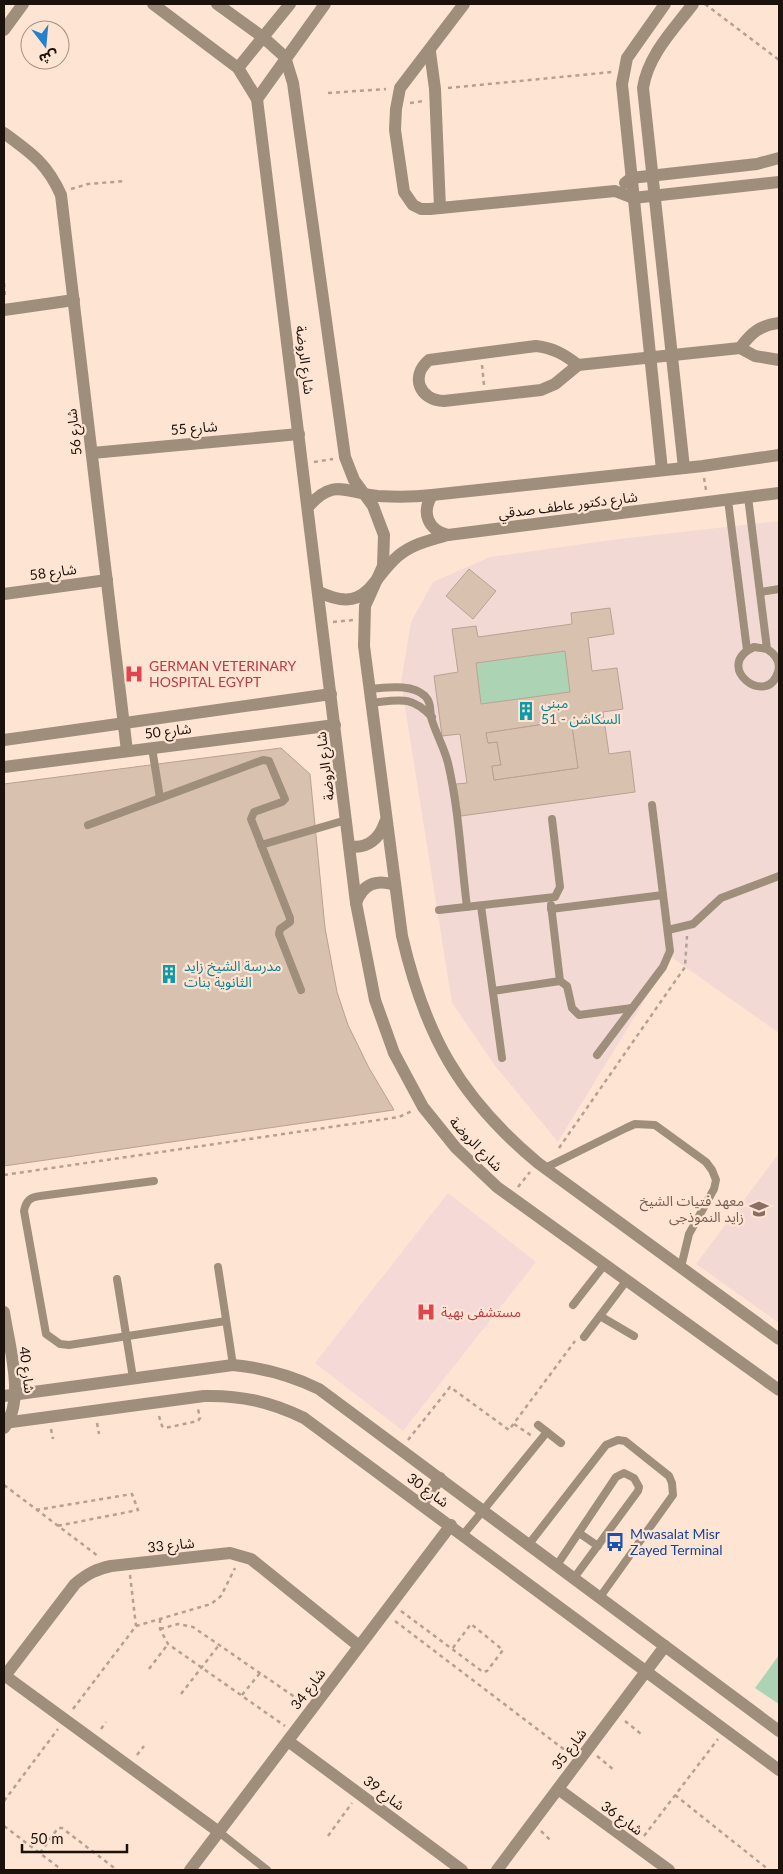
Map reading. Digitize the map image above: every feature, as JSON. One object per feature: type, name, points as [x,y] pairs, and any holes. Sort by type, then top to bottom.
[{"type":"street","points":[[4,30],[23,4]]},
{"type":"street","name":"شارع الروضة","points":[[153,4],[238,68],[257,99],[300,434],[356,903],[374,1000],[394,1053],[423,1107],[456,1148],[497,1187],[779,1390]]},
{"type":"street","points":[[216,4],[264,38],[285,57]]},
{"type":"street","points":[[238,68],[290,4]]},
{"type":"street","points":[[257,99],[285,57],[325,4]]},
{"type":"street","points":[[464,4],[430,52],[400,88],[396,130],[406,198],[421,210],[615,192],[633,198],[779,182]]},
{"type":"street","points":[[662,470],[622,101],[623,71],[634,47],[664,4]]},
{"type":"street","points":[[684,468],[644,102],[645,76],[655,55],[693,4]]},
{"type":"street","points":[[430,52],[435,94],[440,208]]},
{"type":"street","name":"شارع الروضة","points":[[285,57],[298,110],[345,457],[354,480],[377,513],[384,536],[383,566],[366,606],[364,646],[385,822],[402,936],[412,980],[428,1023],[449,1064],[475,1102],[506,1136],[541,1165],[779,1339]]},
{"type":"street","name":"شارع 56","points":[[4,133],[38,158],[52,175],[61,195],[127,751]]},
{"type":"street","points":[[615,192],[630,178],[757,164],[779,158]]},
{"type":"street","points":[[4,310],[74,300]]},
{"type":"street","points":[[740,348],[750,335],[762,326],[779,323]]},
{"type":"street","points":[[578,365],[566,355],[552,348],[536,346],[429,360],[423,365],[418,382],[421,390],[435,400],[541,390],[555,384],[578,365],[740,348],[755,356],[779,360]]},
{"type":"street","name":"شارع 55","points":[[92,453],[300,434]]},
{"type":"street","name":"شارع دكتور عاطف صدقي","points":[[364,494],[407,497],[432,496],[703,466],[779,455]]},
{"type":"street","points":[[308,507],[316,497],[327,491],[339,488],[352,489],[364,494]]},
{"type":"street","name":"شارع دكتور عاطف صدقي","points":[[378,581],[398,556],[411,547],[448,535],[779,493]]},
{"type":"street","points":[[432,496],[427,503],[427,520],[432,528],[448,535]]},
{"type":"street","name":"شارع 58","points":[[4,594],[107,580]]},
{"type":"street","points":[[319,592],[331,598],[357,597],[378,581]]},
{"type":"street","name":"شارع 50","points":[[4,740],[331,694]]},
{"type":"street","name":"شارع 50","points":[[4,767],[335,726]]},
{"type":"street","points":[[349,846],[356,848],[372,842],[378,837],[385,822]]},
{"type":"street","points":[[356,903],[360,893],[366,886],[375,882],[386,882],[395,885]]},
{"type":"street","name":"شارع 40","points":[[4,1312],[10,1395],[16,1404],[5,1424]]},
{"type":"street","name":"شارع 30","points":[[10,1395],[233,1365],[264,1368],[292,1376],[319,1389],[779,1731]]},
{"type":"street","name":"شارع 30","points":[[5,1424],[196,1397],[230,1396],[256,1399],[281,1406],[304,1418],[422,1504],[779,1770]]},
{"type":"street","points":[[422,1504],[440,1478]]},
{"type":"street","name":"شارع 34","points":[[190,1870],[451,1526]]},
{"type":"street","name":"شارع 33","points":[[219,1832],[4,1676],[75,1584],[92,1572],[111,1566],[230,1553],[241,1555]]},
{"type":"street","points":[[241,1555],[251,1559],[360,1646]]},
{"type":"street","name":"شارع 35","points":[[497,1870],[665,1646]]},
{"type":"street","name":"شارع 39","points":[[291,1737],[359,1793],[462,1870]]},
{"type":"street","name":"شارع 36","points":[[558,1789],[669,1870]]},
{"type":"lane","points":[[748,497],[767,648]]},
{"type":"lane","points":[[728,500],[748,650]]},
{"type":"lane","points":[[760,592],[779,589]]},
{"type":"lane","points":[[761,646],[767,648],[778,661],[779,670],[775,678],[769,684],[760,686],[744,681],[739,665],[742,656],[748,650],[761,646]]},
{"type":"lane","points":[[369,689],[403,687],[424,695],[430,703],[432,717],[451,780],[467,907]]},
{"type":"lane","points":[[371,703],[405,699],[422,707],[432,717]]},
{"type":"lane","points":[[152,748],[160,798]]},
{"type":"lane","points":[[88,825],[266,759],[270,763],[284,799],[282,802],[252,814],[251,819],[290,918],[290,922],[280,929],[279,934],[301,990]]},
{"type":"lane","points":[[597,1056],[668,958],[670,950],[652,806]]},
{"type":"lane","points":[[439,910],[555,897],[560,887],[552,819]]},
{"type":"lane","points":[[261,845],[346,820]]},
{"type":"lane","points":[[668,930],[688,926],[721,898],[779,876]]},
{"type":"lane","points":[[551,909],[663,895]]},
{"type":"lane","points":[[550,898],[560,981]]},
{"type":"lane","points":[[481,906],[502,1058]]},
{"type":"lane","points":[[493,990],[560,981],[567,986],[572,1008],[579,1015],[632,1008]]},
{"type":"lane","points":[[541,1165],[626,1128],[645,1123],[655,1125],[706,1162],[716,1180],[714,1189],[689,1234],[681,1267]]},
{"type":"lane","points":[[154,1181],[32,1197],[26,1203],[24,1211],[46,1334],[60,1344],[69,1345],[226,1321]]},
{"type":"lane","points":[[573,1305],[605,1264]]},
{"type":"lane","points":[[218,1267],[233,1365]]},
{"type":"lane","points":[[117,1279],[133,1378]]},
{"type":"lane","points":[[584,1337],[627,1280]]},
{"type":"lane","points":[[600,1316],[634,1336]]},
{"type":"lane","points":[[538,1425],[562,1443]]},
{"type":"lane","points":[[463,1535],[547,1432]]},
{"type":"lane","points":[[529,1544],[606,1445],[618,1440],[625,1441],[669,1476],[673,1495],[600,1597]]},
{"type":"lane","points":[[557,1565],[616,1478],[624,1474],[634,1478],[639,1487],[638,1491],[574,1578]]},
{"type":"lane","points":[[579,1533],[598,1546]]},
{"type":"lane","points":[[219,1832],[267,1870]]},
{"type":"path","points":[[705,4],[779,60]]},
{"type":"path","points":[[397,106],[435,94],[623,71]]},
{"type":"path","points":[[328,93],[400,88]]},
{"type":"path","points":[[61,195],[71,188],[88,184],[126,181]]},
{"type":"path","points":[[481,352],[486,396]]},
{"type":"path","points":[[303,464],[345,457]]},
{"type":"path","points":[[703,466],[708,502]]},
{"type":"path","points":[[322,622],[364,620]]},
{"type":"path","points":[[510,1196],[541,1165],[685,967],[688,926]]},
{"type":"path","points":[[4,1175],[399,1117],[423,1107]]},
{"type":"path","points":[[401,1449],[450,1387],[510,1430],[572,1343],[584,1337]]},
{"type":"path","points":[[156,1402],[162,1426],[165,1428],[200,1420],[196,1397]]},
{"type":"path","points":[[514,1424],[539,1442]]},
{"type":"path","points":[[4,1485],[111,1566]]},
{"type":"path","points":[[36,1510],[132,1494],[138,1510],[57,1526]]},
{"type":"path","points":[[4,1802],[136,1626],[206,1607],[216,1600],[241,1555]]},
{"type":"path","points":[[129,1564],[136,1626]]},
{"type":"path","points":[[388,1608],[485,1672],[502,1650],[471,1624],[452,1649]]},
{"type":"path","points":[[388,1608],[579,1761]]},
{"type":"path","points":[[160,1619],[160,1629],[168,1644],[242,1696],[291,1737]]},
{"type":"path","points":[[160,1629],[178,1624],[193,1627],[312,1709]]},
{"type":"path","points":[[149,1669],[168,1644]]},
{"type":"path","points":[[181,1694],[219,1645]]},
{"type":"path","points":[[242,1696],[260,1673]]},
{"type":"path","points":[[615,1713],[641,1734]]},
{"type":"path","points":[[636,1846],[724,1730]]},
{"type":"path","points":[[588,1749],[614,1770]]},
{"type":"path","points":[[328,1836],[359,1793]]},
{"type":"path","points":[[675,1795],[769,1870]]},
{"type":"path","points":[[4,1826],[62,1870]]},
{"type":"path","points":[[40,1853],[58,1828],[62,1828],[111,1869],[116,1870]]},
{"type":"shaded area","points":[[779,521],[779,1033],[671,957],[558,1142],[496,1067],[452,1003],[401,682],[411,622],[433,582],[490,557],[619,539]]},
{"type":"shaded area","name":"معهد فتيات الشيخ زايد النموذجى","points":[[779,1153],[779,1323],[696,1264]]},
{"type":"shaded area","name":"مستشفى بهية","points":[[448,1193],[536,1262],[403,1431],[315,1363]]},
{"type":"green space","points":[[565,651],[570,692],[481,704],[476,663]]},
{"type":"green space","points":[[779,1655],[779,1704],[755,1688]]},
{"type":"building","points":[[469,569],[496,591],[473,619],[446,596]]},
{"type":"building","name":"مبنى السكاشن - 51","points":[[610,608],[614,634],[588,638],[592,671],[617,668],[623,709],[603,712],[609,754],[630,751],[635,792],[461,816],[456,784],[467,783],[460,734],[442,736],[434,676],[458,672],[452,629],[476,626],[478,637],[572,624],[571,613]],"holes":[[[565,651],[570,692],[481,704],[476,663]],[[571,720],[578,768],[494,780],[492,766],[501,765],[497,742],[488,743],[486,733]]]},
{"type":"building","points":[[571,720],[578,768],[494,780],[492,766],[501,765],[497,742],[488,743],[486,733]]},
{"type":"building","name":"مدرسة الشيخ زايد الثانوية بنات","points":[[281,748],[310,774],[325,928],[337,992],[348,1025],[369,1068],[394,1110],[4,1166],[4,784]]},
{"type":"place","name":"GERMAN VETERINARY HOSPITAL EGYPT","points":[[134,674]]},
{"type":"place","name":"مبنى السكاشن - 51","points":[[526,711]]},
{"type":"place","name":"مدرسة الشيخ زايد الثانوية بنات","points":[[169,974]]},
{"type":"place","name":"معهد فتيات الشيخ زايد النموذجى","points":[[759,1209]]},
{"type":"place","name":"مستشفى بهية","points":[[426,1312]]},
{"type":"place","name":"Mwasalat Misr Zayed Terminal","points":[[615,1542]]}]
